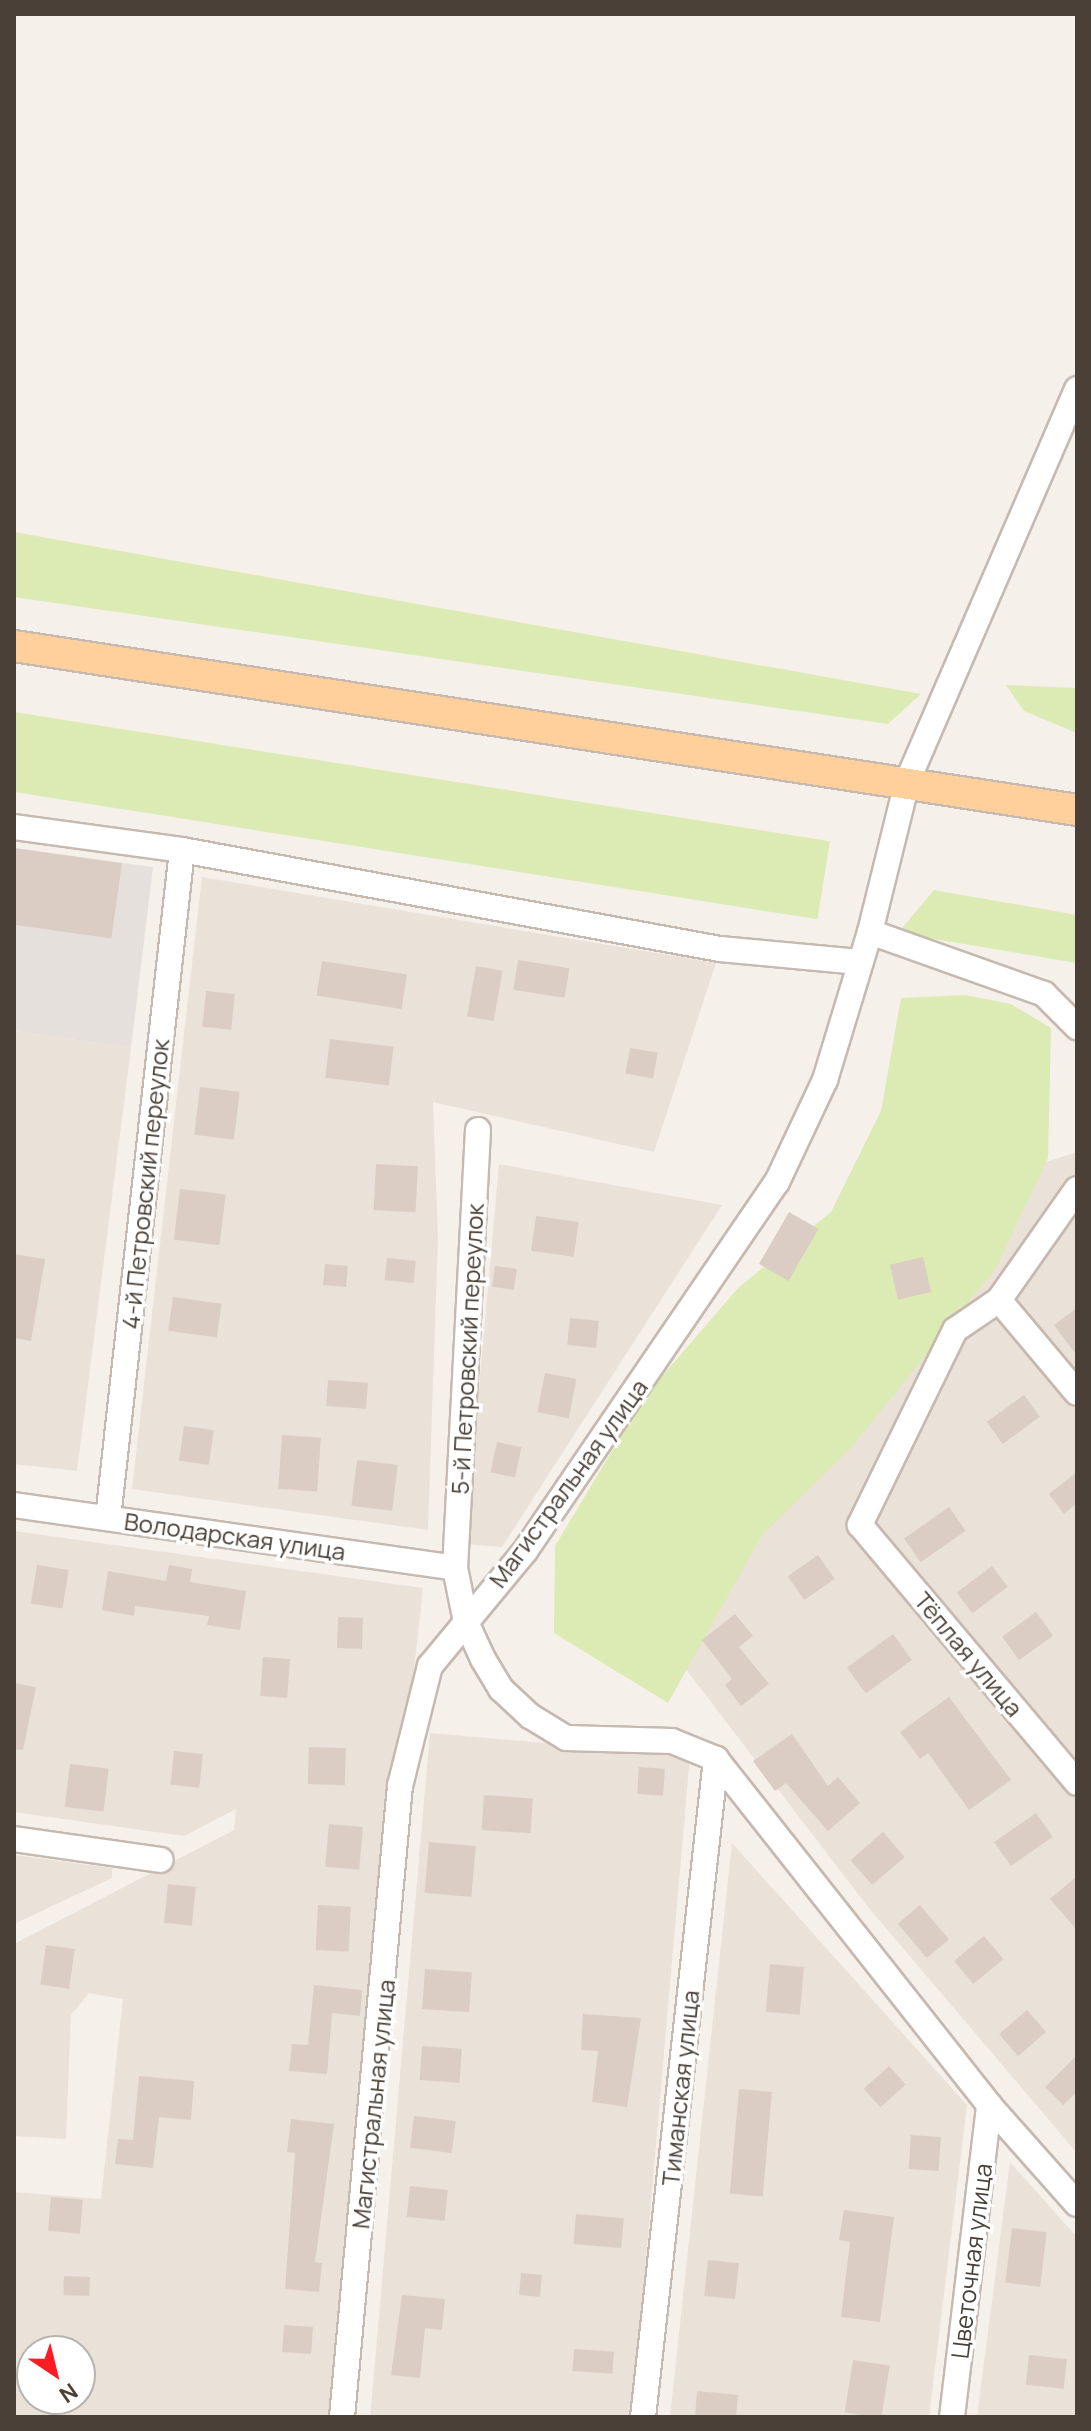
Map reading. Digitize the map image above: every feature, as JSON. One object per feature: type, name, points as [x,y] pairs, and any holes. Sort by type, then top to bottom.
[{"type":"main road","points":[[14,646],[1077,810]]},
{"type":"street","name":"Магистральная улица","points":[[342,2417],[400,1786],[430,1666],[525,1551],[777,1182],[825,1080],[870,932],[907,782],[1077,389]]},
{"type":"street","points":[[14,827],[182,850],[720,949],[800,960],[859,962]]},
{"type":"street","name":"4-й Петровский переулок","points":[[108,1518],[182,850]]},
{"type":"street","points":[[870,932],[1044,994],[1077,1027]]},
{"type":"street","name":"5-й Петровский переулок","points":[[478,1130],[455,1568],[466,1622],[501,1689],[530,1716],[566,1738],[672,1741],[716,1759]]},
{"type":"street","points":[[1077,1189],[999,1300],[1077,1393]]},
{"type":"street","name":"Тёплая улица","points":[[999,1300],[955,1330],[860,1525],[1077,1783]]},
{"type":"street","name":"Володарская улица","points":[[14,1505],[455,1568]]},
{"type":"street","points":[[716,1759],[989,2105],[1077,2204]]},
{"type":"street","name":"Тиманская улица","points":[[643,2417],[716,1759]]},
{"type":"street","points":[[14,1839],[161,1860]]},
{"type":"street","name":"Цветочная улица","points":[[952,2417],[989,2105]]},
{"type":"shaded area","points":[[14,848],[153,867],[131,1048],[14,1031]]},
{"type":"shaded area","points":[[202,877],[716,963],[654,1152],[433,1102],[438,1238],[428,1530],[132,1489]]},
{"type":"shaded area","points":[[14,1031],[131,1048],[77,1471],[14,1464]]},
{"type":"shaded area","points":[[1077,1152],[1077,2153],[868,1907],[678,1659],[887,1213]]},
{"type":"shaded area","points":[[499,1164],[722,1205],[502,1547],[465,1544]]},
{"type":"shaded area","points":[[14,1531],[423,1588],[332,2417],[14,2417],[14,2192],[101,2199],[123,1999],[89,1993],[71,2015],[66,2139],[14,2136],[14,1944],[234,1830],[236,1809],[184,1836],[14,1812]]},
{"type":"shaded area","points":[[430,1733],[690,1756],[632,2417],[370,2417]]},
{"type":"shaded area","points":[[732,1843],[967,2105],[929,2417],[670,2417]]},
{"type":"shaded area","points":[[14,1855],[112,1868],[112,1878],[14,1924]]},
{"type":"shaded area","points":[[1010,2162],[1077,2237],[1077,2417],[977,2417]]},
{"type":"green space","points":[[14,532],[921,694],[888,724],[14,597]]},
{"type":"green space","points":[[1006,685],[1077,688],[1077,733],[1024,711]]},
{"type":"green space","points":[[14,712],[830,841],[817,919],[14,792]]},
{"type":"green space","points":[[934,890],[1077,915],[1077,963],[898,933]]},
{"type":"green space","points":[[965,995],[1011,1004],[1051,1028],[1048,1158],[996,1268],[850,1449],[762,1535],[668,1703],[554,1633],[555,1546],[645,1396],[738,1288],[831,1212],[881,1111],[901,998]]},
{"type":"building","points":[[14,848],[122,863],[111,938],[14,925]]},
{"type":"building","points":[[518,960],[569,968],[565,998],[513,990]]},
{"type":"building","points":[[322,961],[407,974],[401,1009],[317,996]]},
{"type":"building","points":[[476,966],[503,971],[494,1021],[467,1016]]},
{"type":"building","points":[[206,991],[235,994],[231,1030],[202,1027]]},
{"type":"building","points":[[330,1039],[394,1047],[389,1086],[325,1078]]},
{"type":"building","points":[[630,1048],[658,1053],[653,1078],[625,1074]]},
{"type":"building","points":[[200,1087],[240,1092],[234,1140],[194,1135]]},
{"type":"building","points":[[376,1164],[418,1166],[416,1212],[374,1210]]},
{"type":"building","points":[[180,1189],[226,1195],[219,1245],[174,1240]]},
{"type":"building","points":[[789,1212],[818,1229],[788,1281],[759,1264]]},
{"type":"building","points":[[536,1216],[579,1222],[574,1257],[531,1251]]},
{"type":"building","points":[[14,1254],[45,1259],[31,1341],[14,1338]]},
{"type":"building","points":[[923,1257],[931,1292],[898,1300],[890,1265]]},
{"type":"building","points":[[387,1258],[416,1261],[414,1283],[385,1280]]},
{"type":"building","points":[[325,1264],[348,1266],[346,1287],[323,1285]]},
{"type":"building","points":[[495,1266],[517,1269],[514,1290],[492,1287]]},
{"type":"building","points":[[173,1297],[222,1304],[217,1337],[168,1331]]},
{"type":"building","points":[[1077,1308],[1077,1356],[1054,1325]]},
{"type":"building","points":[[570,1318],[599,1321],[596,1348],[567,1345]]},
{"type":"building","points":[[545,1373],[576,1379],[569,1418],[537,1412]]},
{"type":"building","points":[[328,1380],[368,1383],[366,1409],[326,1406]]},
{"type":"building","points":[[1024,1395],[1040,1417],[1003,1444],[987,1422]]},
{"type":"building","points":[[184,1426],[214,1430],[209,1465],[179,1461]]},
{"type":"building","points":[[282,1435],[321,1438],[317,1492],[278,1489]]},
{"type":"building","points":[[497,1442],[521,1447],[515,1478],[491,1472]]},
{"type":"building","points":[[357,1460],[398,1465],[392,1511],[351,1506]]},
{"type":"building","points":[[1077,1472],[1077,1503],[1064,1514],[1049,1494]]},
{"type":"building","points":[[949,1507],[966,1531],[921,1562],[904,1539]]},
{"type":"building","points":[[818,1555],[835,1579],[804,1600],[788,1576]]},
{"type":"building","points":[[37,1565],[69,1570],[63,1609],[31,1604]]},
{"type":"building","points":[[169,1565],[192,1569],[190,1582],[246,1591],[240,1630],[207,1625],[209,1616],[135,1606],[134,1616],[102,1610],[108,1571],[166,1581]]},
{"type":"building","points":[[992,1566],[1008,1587],[973,1613],[957,1592]]},
{"type":"building","points":[[1036,1612],[1053,1635],[1019,1660],[1002,1637]]},
{"type":"building","points":[[735,1614],[753,1636],[739,1647],[769,1684],[741,1706],[725,1685],[732,1679],[702,1640]]},
{"type":"building","points":[[338,1617],[363,1618],[362,1649],[337,1648]]},
{"type":"building","points":[[893,1634],[912,1660],[866,1693],[847,1668]]},
{"type":"building","points":[[263,1657],[290,1659],[287,1698],[260,1696]]},
{"type":"building","points":[[14,1683],[36,1687],[23,1750],[14,1749]]},
{"type":"building","points":[[949,1697],[1011,1780],[969,1810],[928,1753],[920,1759],[900,1732]]},
{"type":"building","points":[[792,1734],[828,1786],[838,1777],[860,1803],[828,1831],[786,1783],[775,1791],[753,1761]]},
{"type":"building","points":[[309,1747],[346,1748],[345,1785],[308,1784]]},
{"type":"building","points":[[174,1751],[203,1754],[199,1788],[170,1785]]},
{"type":"building","points":[[70,1764],[109,1769],[103,1811],[65,1807]]},
{"type":"building","points":[[639,1767],[665,1769],[663,1796],[637,1794]]},
{"type":"building","points":[[484,1795],[533,1798],[530,1833],[482,1830]]},
{"type":"building","points":[[1036,1813],[1053,1837],[1011,1866],[994,1842]]},
{"type":"building","points":[[329,1824],[363,1827],[359,1870],[325,1867]]},
{"type":"building","points":[[883,1832],[905,1857],[872,1885],[851,1860]]},
{"type":"building","points":[[429,1842],[476,1846],[471,1897],[425,1893]]},
{"type":"building","points":[[1077,1876],[1077,1930],[1050,1899]]},
{"type":"building","points":[[168,1884],[196,1887],[192,1926],[164,1923]]},
{"type":"building","points":[[318,1905],[351,1907],[349,1952],[316,1950]]},
{"type":"building","points":[[920,1905],[949,1939],[927,1958],[898,1924]]},
{"type":"building","points":[[984,1936],[1003,1959],[973,1984],[954,1961]]},
{"type":"building","points":[[46,1945],[75,1949],[69,1989],[40,1985]]},
{"type":"building","points":[[770,1964],[804,1967],[800,2015],[766,2012]]},
{"type":"building","points":[[425,1969],[472,1972],[469,2012],[422,2009]]},
{"type":"building","points":[[314,1985],[362,1990],[360,2016],[332,2013],[327,2074],[289,2071],[292,2044],[308,2045]]},
{"type":"building","points":[[1027,2010],[1046,2032],[1018,2056],[999,2034]]},
{"type":"building","points":[[583,2014],[641,2018],[627,2107],[592,2102],[598,2051],[581,2050]]},
{"type":"building","points":[[422,2046],[462,2049],[460,2083],[420,2080]]},
{"type":"building","points":[[1077,2055],[1077,2092],[1063,2105],[1045,2087]]},
{"type":"building","points":[[889,2066],[906,2085],[880,2107],[864,2089]]},
{"type":"building","points":[[139,2076],[194,2081],[191,2120],[159,2117],[153,2168],[115,2164],[118,2139],[133,2140]]},
{"type":"building","points":[[739,2089],[772,2092],[763,2196],[730,2194]]},
{"type":"building","points":[[414,2116],[456,2121],[452,2153],[410,2148]]},
{"type":"building","points":[[291,2119],[334,2124],[315,2262],[322,2263],[319,2292],[285,2289],[295,2153],[287,2152]]},
{"type":"building","points":[[911,2135],[941,2137],[939,2171],[909,2169]]},
{"type":"building","points":[[410,2186],[448,2190],[445,2221],[407,2217]]},
{"type":"building","points":[[51,2197],[83,2200],[80,2234],[48,2231]]},
{"type":"building","points":[[844,2210],[894,2217],[880,2322],[841,2317],[850,2242],[839,2240]]},
{"type":"building","points":[[576,2214],[624,2218],[621,2248],[573,2244]]},
{"type":"building","points":[[1012,2228],[1047,2232],[1040,2287],[1005,2283]]},
{"type":"building","points":[[708,2260],[739,2263],[735,2299],[704,2296]]},
{"type":"building","points":[[521,2273],[542,2275],[540,2297],[519,2295]]},
{"type":"building","points":[[64,2276],[90,2277],[89,2296],[63,2295]]},
{"type":"building","points":[[402,2295],[445,2299],[442,2330],[425,2328],[420,2378],[391,2375]]},
{"type":"building","points":[[284,2325],[313,2327],[311,2354],[282,2352]]},
{"type":"building","points":[[574,2349],[614,2352],[612,2374],[572,2371]]},
{"type":"building","points":[[1029,2355],[1067,2359],[1064,2389],[1026,2385]]},
{"type":"building","points":[[853,2360],[890,2366],[881,2417],[845,2412]]},
{"type":"building","points":[[697,2391],[738,2395],[736,2417],[695,2417]]}]
